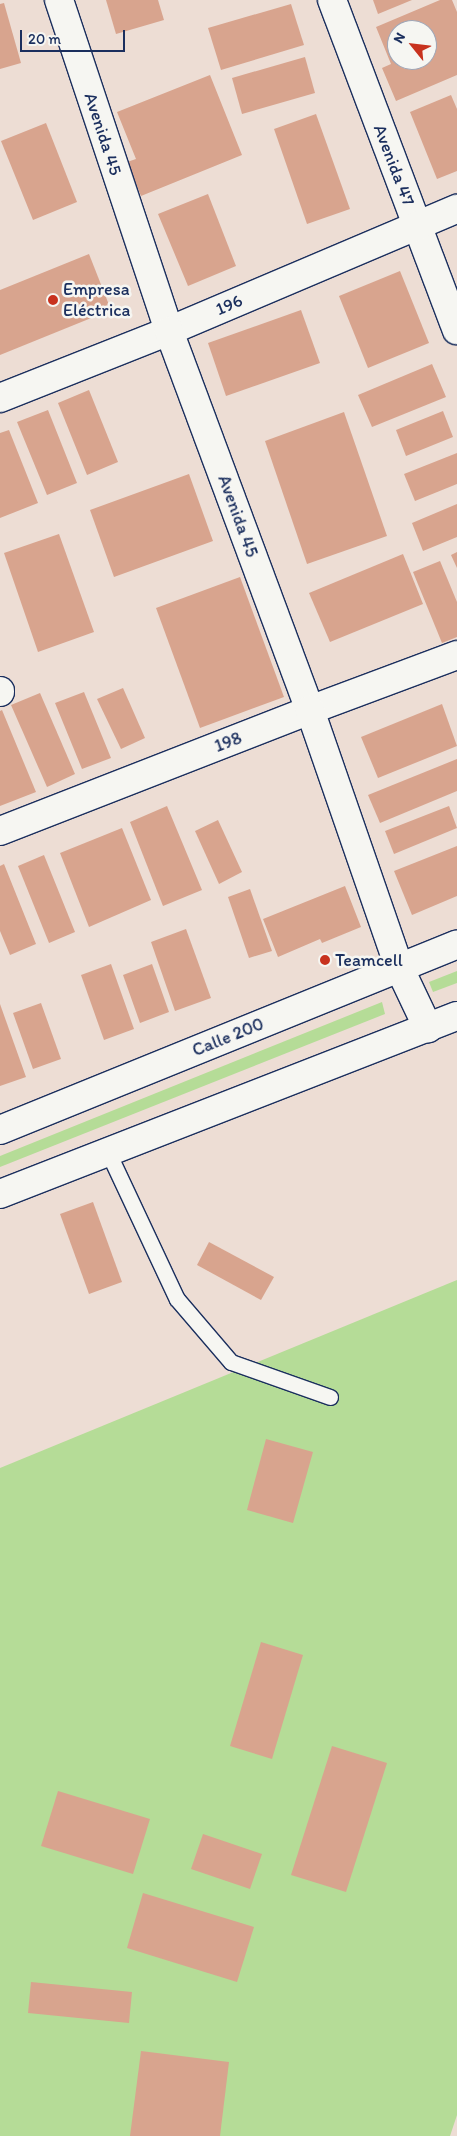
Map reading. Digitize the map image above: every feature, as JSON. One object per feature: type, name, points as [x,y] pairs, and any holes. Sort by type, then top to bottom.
[{"type":"street","name":"Avenida 45","points":[[59,0],[169,331],[310,710],[399,967],[428,1028]]},
{"type":"street","name":"Avenida 47","points":[[332,0],[457,330]]},
{"type":"street","name":"196","points":[[0,398],[169,331],[417,224],[457,209]]},
{"type":"street","name":"198","points":[[0,831],[310,710],[457,655]]},
{"type":"street","name":"Calle 200","points":[[0,1130],[457,944]]},
{"type":"street","points":[[0,1194],[457,1016]]},
{"type":"lane","points":[[108,1152],[177,1298],[231,1362],[330,1397]]},
{"type":"green space","points":[[457,971],[457,983],[433,992],[429,982]]},
{"type":"green space","points":[[382,1002],[385,1014],[0,1167],[0,1156]]},
{"type":"green space","points":[[457,1280],[457,2115],[450,2136],[0,2136],[0,1468]]},
{"type":"building","points":[[106,0],[158,0],[164,20],[116,34]]},
{"type":"building","points":[[373,0],[412,0],[378,14]]},
{"type":"building","points":[[440,0],[452,0],[457,12],[457,75],[396,101],[382,68],[387,66],[387,70],[437,70],[437,20],[393,20]]},
{"type":"building","points":[[4,3],[21,63],[0,69],[0,4]]},
{"type":"building","points":[[291,4],[304,45],[221,70],[208,28]]},
{"type":"building","points":[[387,22],[387,54],[376,27]]},
{"type":"building","points":[[305,57],[315,93],[242,114],[232,78]]},
{"type":"building","points":[[210,75],[242,155],[141,196],[127,162],[136,159],[117,112]]},
{"type":"building","points":[[451,95],[457,109],[457,171],[437,179],[410,112]]},
{"type":"building","points":[[316,114],[350,209],[307,224],[274,129]]},
{"type":"building","points":[[46,123],[77,202],[33,220],[1,141]]},
{"type":"building","points":[[208,194],[236,266],[188,286],[158,214]]},
{"type":"building","name":"Empresa Eléctrica","points":[[89,254],[111,310],[0,355],[0,290]]},
{"type":"building","points":[[400,271],[429,343],[368,368],[339,296]]},
{"type":"building","points":[[301,310],[320,363],[226,396],[208,343]]},
{"type":"building","points":[[432,364],[446,397],[372,427],[358,395]]},
{"type":"building","points":[[89,390],[118,462],[87,475],[58,403]]},
{"type":"building","points":[[48,410],[77,483],[47,495],[17,422]]},
{"type":"building","points":[[443,411],[453,437],[406,456],[396,430]]},
{"type":"building","points":[[344,412],[387,536],[307,564],[265,441]]},
{"type":"building","points":[[9,430],[38,503],[0,518],[0,433]]},
{"type":"building","points":[[457,453],[457,484],[415,501],[404,474]]},
{"type":"building","points":[[189,474],[213,541],[114,577],[90,510]]},
{"type":"building","points":[[457,504],[457,537],[423,551],[412,523]]},
{"type":"building","points":[[59,534],[94,632],[38,652],[4,553]]},
{"type":"building","points":[[457,552],[457,568],[451,555]]},
{"type":"building","points":[[403,554],[423,604],[330,642],[309,593]]},
{"type":"building","points":[[440,561],[457,602],[457,637],[442,643],[413,572]]},
{"type":"building","points":[[240,577],[284,697],[200,728],[156,608]]},
{"type":"building","points":[[123,688],[145,738],[121,749],[97,699]]},
{"type":"building","points":[[84,692],[111,758],[82,769],[55,703]]},
{"type":"building","points":[[40,693],[75,774],[47,787],[11,705]]},
{"type":"building","points":[[442,704],[457,746],[378,778],[361,737]]},
{"type":"building","points":[[2,710],[36,792],[0,806],[0,711]]},
{"type":"building","points":[[457,759],[457,791],[380,823],[368,795]]},
{"type":"building","points":[[167,806],[202,890],[163,906],[130,822]]},
{"type":"building","points":[[449,806],[457,828],[394,854],[385,831]]},
{"type":"building","points":[[218,820],[242,872],[219,884],[195,831]]},
{"type":"building","points":[[122,828],[151,900],[89,927],[60,853]]},
{"type":"building","points":[[457,846],[457,896],[412,915],[394,871]]},
{"type":"building","points":[[44,855],[75,932],[49,943],[18,866]]},
{"type":"building","points":[[4,864],[36,944],[10,955],[0,931],[0,866]]},
{"type":"building","points":[[345,886],[361,927],[322,943],[320,939],[278,957],[263,919]]},
{"type":"building","points":[[250,889],[272,951],[249,958],[228,897]]},
{"type":"building","points":[[186,929],[211,998],[175,1011],[151,942]]},
{"type":"building","points":[[111,964],[134,1029],[104,1040],[81,975]]},
{"type":"building","points":[[152,964],[169,1012],[140,1023],[123,975]]},
{"type":"building","points":[[41,1003],[61,1059],[33,1069],[13,1013]]},
{"type":"building","points":[[0,1004],[26,1077],[0,1086]]},
{"type":"building","points":[[93,1202],[122,1282],[89,1294],[60,1214]]},
{"type":"building","points":[[209,1242],[274,1277],[261,1300],[197,1265]]},
{"type":"building","points":[[266,1439],[313,1452],[293,1523],[247,1510]]},
{"type":"building","points":[[261,1642],[303,1655],[272,1759],[230,1746]]},
{"type":"building","points":[[332,1746],[387,1763],[346,1892],[291,1875]]},
{"type":"building","points":[[58,1791],[150,1819],[133,1874],[41,1846]]},
{"type":"building","points":[[203,1834],[262,1854],[250,1889],[191,1869]]},
{"type":"building","points":[[143,1893],[254,1927],[237,1982],[127,1948]]},
{"type":"building","points":[[31,1982],[132,1992],[129,2023],[28,2013]]},
{"type":"building","points":[[141,2051],[229,2062],[220,2136],[130,2136]]},
{"type":"place","name":"Empresa Eléctrica","points":[[53,300]]},
{"type":"place","name":"Teamcell","points":[[325,960]]}]
